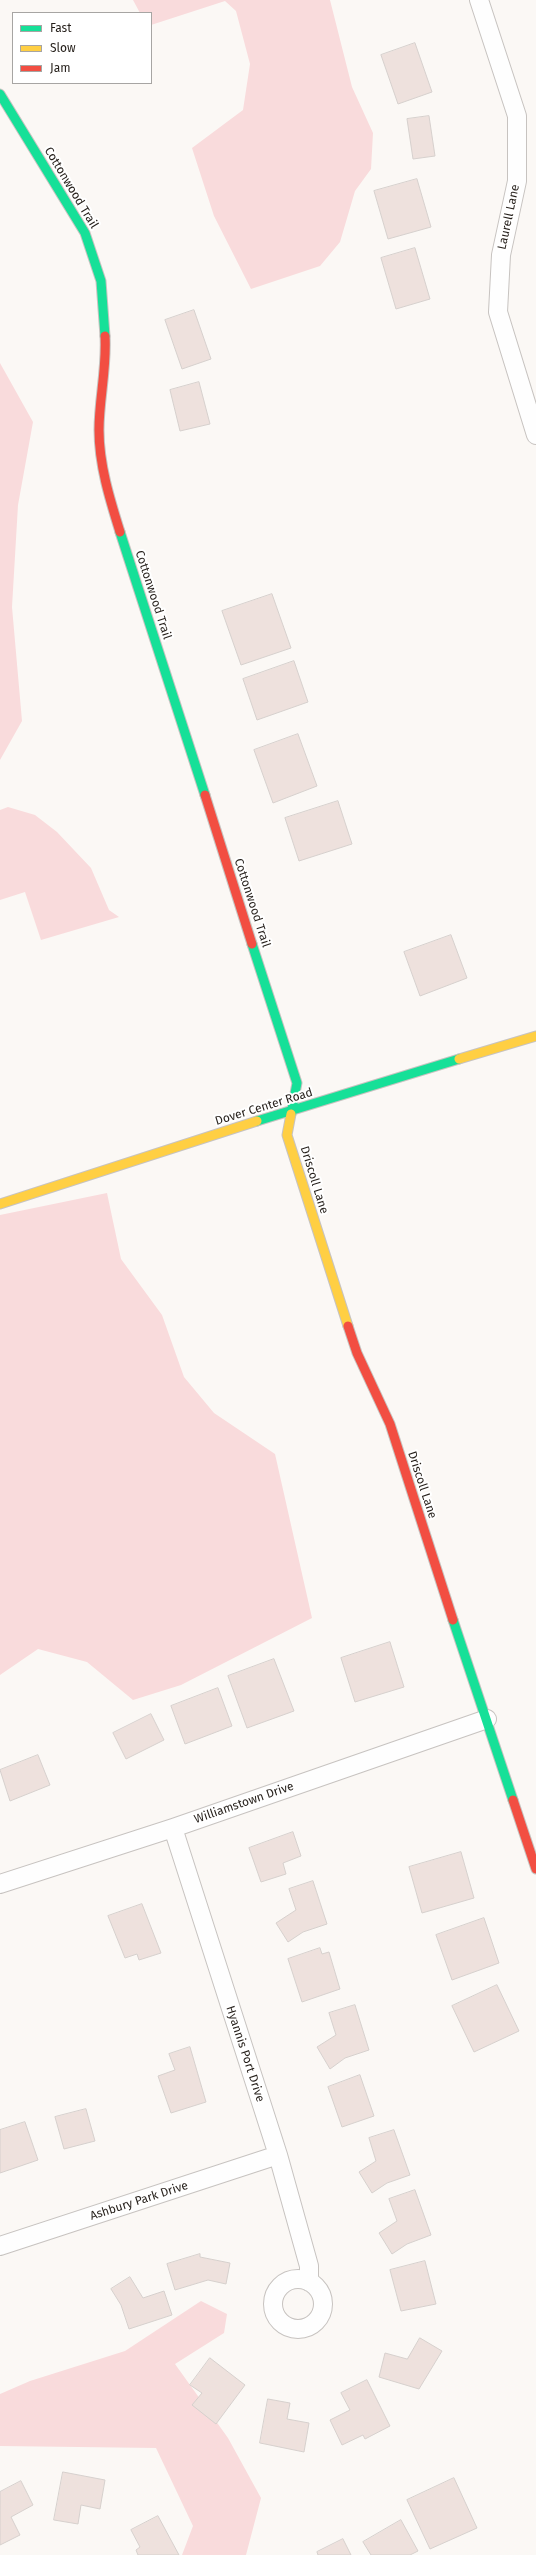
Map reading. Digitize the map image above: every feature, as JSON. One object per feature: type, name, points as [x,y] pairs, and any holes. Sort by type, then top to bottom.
[{"type":"street","name":"Laurell Lane","points":[[479,0],[517,116],[517,181],[501,256],[498,312],[536,435]]},
{"type":"street","name":"Cottonwood Trail","points":[[0,94],[86,233],[101,281],[106,354],[99,431],[107,490],[297,1083],[292,1111]]},
{"type":"street","name":"Dover Center Road","points":[[0,1204],[292,1111],[536,1036]]},
{"type":"street","name":"Driscoll Lane","points":[[292,1111],[287,1135],[307,1200],[357,1353],[390,1424],[464,1658],[487,1719],[536,1869]]},
{"type":"street","name":"Williamstown Drive","points":[[0,1884],[173,1828],[487,1719]]},
{"type":"street","name":"Hyannis Port Drive","points":[[173,1828],[278,2155],[309,2266],[309,2282]]},
{"type":"street","name":"Ashbury Park Drive","points":[[0,2246],[278,2155]]},
{"type":"shaded area","points":[[133,0],[330,0],[352,87],[373,133],[371,169],[355,191],[340,242],[320,266],[251,289],[214,216],[192,148],[243,110],[250,64],[236,11],[225,1],[152,25],[152,12],[139,12]]},
{"type":"shaded area","points":[[0,363],[33,422],[18,505],[12,607],[22,721],[0,760]]},
{"type":"shaded area","points":[[8,807],[35,815],[57,832],[91,868],[109,910],[119,917],[41,940],[25,892],[0,900],[0,810]]},
{"type":"shaded area","points":[[107,1193],[121,1259],[162,1315],[184,1377],[214,1413],[275,1454],[312,1618],[181,1685],[133,1700],[87,1662],[38,1649],[0,1675],[0,1215]]},
{"type":"shaded area","points":[[201,2301],[227,2314],[224,2333],[175,2364],[228,2438],[261,2498],[246,2555],[182,2555],[193,2526],[156,2448],[0,2446],[0,2394],[30,2381],[125,2351]]},
{"type":"building","points":[[415,43],[432,92],[398,104],[381,55]]},
{"type":"building","points":[[429,116],[435,156],[413,159],[407,119]]},
{"type":"building","points":[[417,179],[431,227],[388,239],[374,191]]},
{"type":"building","points":[[415,248],[430,299],[396,309],[381,258]]},
{"type":"building","points":[[194,310],[211,359],[182,369],[165,320]]},
{"type":"building","points":[[199,382],[210,424],[180,431],[170,390]]},
{"type":"building","points":[[272,594],[291,648],[241,665],[222,611]]},
{"type":"building","points":[[294,661],[308,702],[257,720],[243,679]]},
{"type":"building","points":[[298,734],[317,786],[273,803],[254,750]]},
{"type":"building","points":[[338,801],[352,844],[299,861],[285,818]]},
{"type":"building","points":[[451,935],[467,978],[420,996],[404,952]]},
{"type":"building","points":[[390,1642],[404,1687],[355,1702],[341,1658]]},
{"type":"building","points":[[274,1659],[294,1711],[247,1728],[228,1676]]},
{"type":"building","points":[[218,1688],[232,1726],[185,1744],[171,1706]]},
{"type":"building","points":[[151,1714],[164,1740],[126,1759],[113,1733]]},
{"type":"building","points":[[38,1755],[50,1785],[10,1801],[0,1770]]},
{"type":"building","points":[[293,1832],[301,1856],[283,1863],[286,1874],[261,1882],[249,1848]]},
{"type":"building","points":[[461,1852],[474,1898],[422,1913],[409,1867]]},
{"type":"building","points":[[313,1881],[327,1924],[303,1932],[288,1942],[276,1923],[296,1910],[289,1889]]},
{"type":"building","points":[[142,1904],[161,1953],[139,1960],[137,1954],[125,1958],[108,1916]]},
{"type":"building","points":[[484,1918],[499,1963],[452,1980],[436,1935]]},
{"type":"building","points":[[320,1948],[322,1954],[329,1952],[340,1989],[302,2002],[288,1959]]},
{"type":"building","points":[[497,1985],[519,2031],[474,2052],[452,2006]]},
{"type":"building","points":[[355,2005],[369,2050],[345,2058],[330,2069],[317,2047],[336,2035],[329,2013]]},
{"type":"building","points":[[190,2047],[206,2102],[171,2113],[158,2076],[175,2070],[169,2054]]},
{"type":"building","points":[[360,2075],[374,2116],[342,2127],[328,2087]]},
{"type":"building","points":[[86,2109],[95,2141],[64,2149],[55,2117]]},
{"type":"building","points":[[25,2122],[38,2160],[0,2173],[0,2130]]},
{"type":"building","points":[[394,2130],[410,2175],[387,2183],[372,2193],[359,2172],[376,2161],[369,2138]]},
{"type":"building","points":[[415,2190],[431,2235],[407,2244],[392,2254],[379,2233],[397,2221],[389,2199]]},
{"type":"building","points":[[200,2254],[200,2257],[230,2263],[226,2284],[208,2280],[175,2290],[167,2264]]},
{"type":"building","points":[[425,2261],[436,2304],[401,2311],[390,2270]]},
{"type":"building","points":[[130,2277],[143,2298],[164,2291],[172,2315],[129,2329],[121,2305],[111,2289]]},
{"type":"building","points":[[420,2338],[442,2351],[419,2389],[379,2377],[385,2353],[407,2359]]},
{"type":"building","points":[[210,2358],[245,2385],[216,2424],[192,2405],[202,2393],[190,2385]]},
{"type":"building","points":[[367,2380],[390,2426],[365,2439],[363,2435],[342,2445],[330,2420],[350,2410],[341,2393]]},
{"type":"building","points":[[268,2399],[290,2403],[287,2419],[309,2423],[304,2452],[260,2443]]},
{"type":"building","points":[[63,2472],[105,2480],[100,2509],[81,2505],[78,2524],[54,2520]]},
{"type":"building","points":[[454,2478],[477,2528],[430,2549],[407,2500]]},
{"type":"building","points":[[21,2481],[33,2505],[11,2517],[20,2535],[0,2545],[0,2492]]},
{"type":"building","points":[[158,2516],[179,2555],[138,2555],[136,2550],[140,2547],[131,2530]]},
{"type":"building","points":[[401,2520],[418,2551],[410,2555],[371,2555],[363,2542]]},
{"type":"building","points":[[343,2539],[351,2555],[318,2555],[317,2552]]},
{"type":"traffic: fast","points":[[0,94],[85,233],[101,281],[105,336]]},
{"type":"traffic: fast","points":[[120,532],[205,795]]},
{"type":"traffic: fast","points":[[252,944],[297,1083],[291,1114]]},
{"type":"traffic: fast","points":[[257,1121],[459,1059]]},
{"type":"traffic: fast","points":[[453,1620],[513,1800]]},
{"type":"traffic: slow","points":[[459,1059],[536,1036]]},
{"type":"traffic: slow","points":[[291,1114],[287,1135],[348,1326]]},
{"type":"traffic: slow","points":[[0,1204],[257,1121]]},
{"type":"traffic: jam","points":[[105,336],[105,360],[99,418],[99,443],[106,482],[120,532]]},
{"type":"traffic: jam","points":[[205,795],[252,944]]},
{"type":"traffic: jam","points":[[348,1326],[357,1353],[390,1424],[453,1620]]},
{"type":"traffic: jam","points":[[513,1800],[536,1869]]}]
